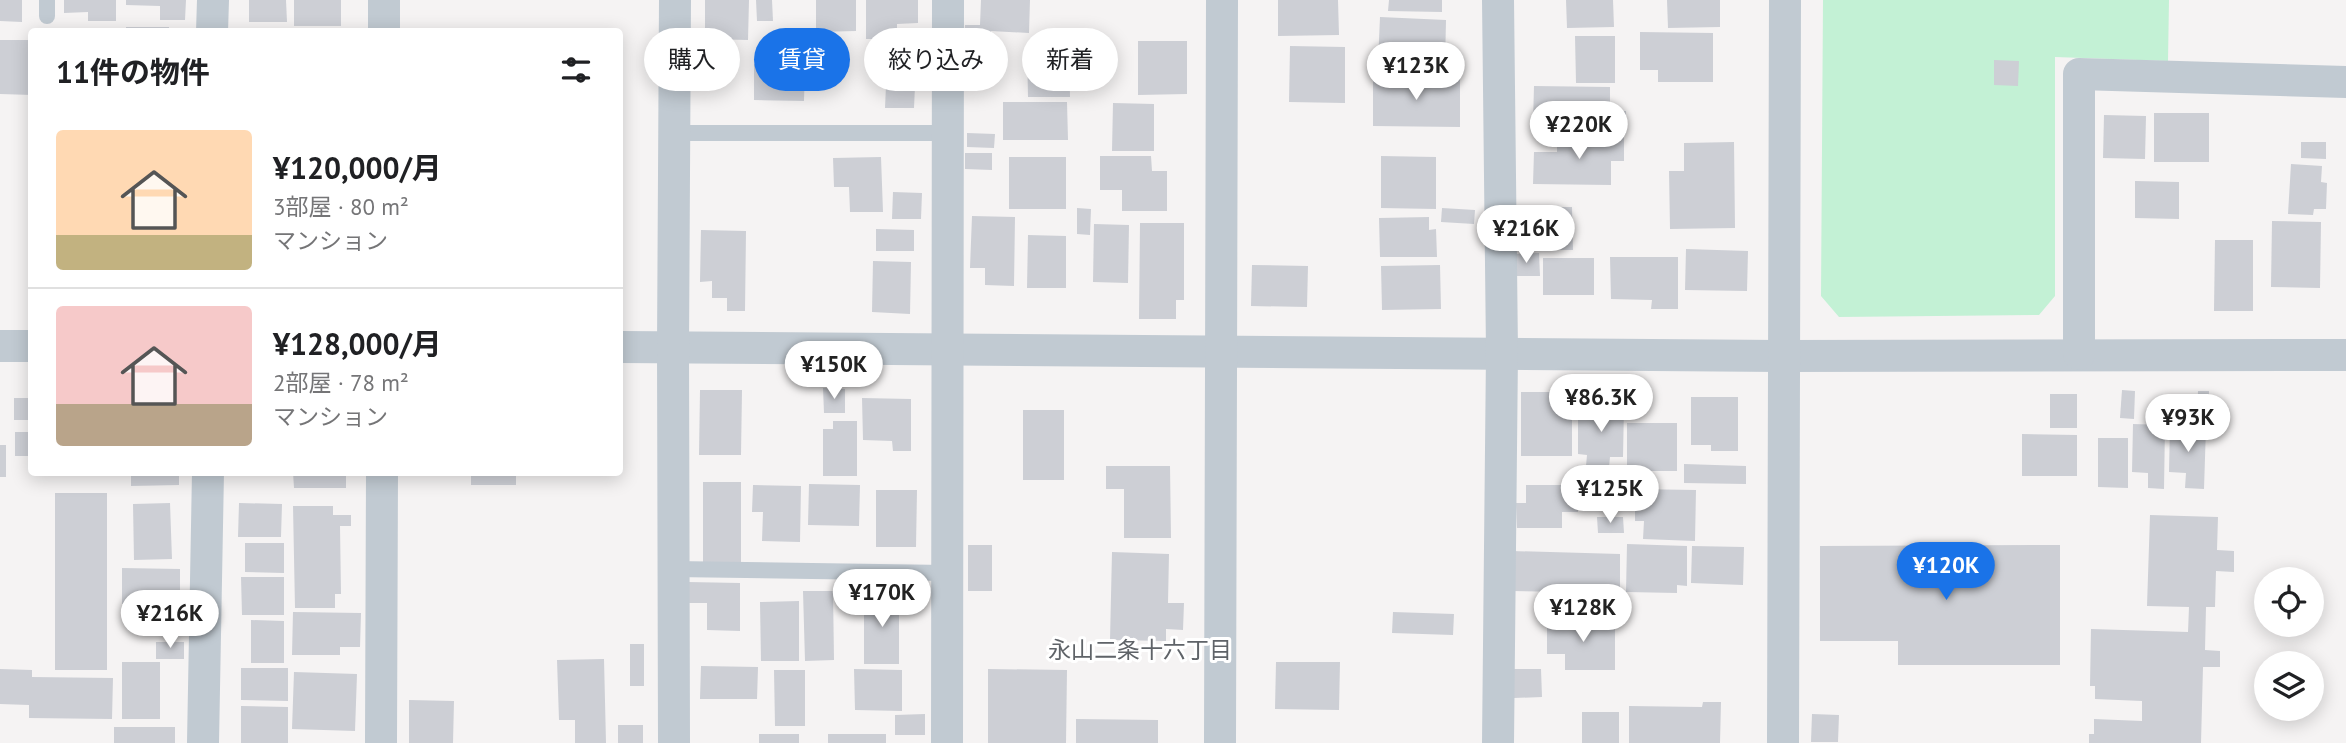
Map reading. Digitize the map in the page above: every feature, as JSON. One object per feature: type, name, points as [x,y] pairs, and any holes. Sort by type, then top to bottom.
[{"type":"street","points":[[212,28],[213,0]]},
{"type":"street","points":[[384,0],[384,28]]},
{"type":"street","points":[[674,743],[675,0]]},
{"type":"street","points":[[947,743],[948,0]]},
{"type":"street","points":[[1220,743],[1222,0]]},
{"type":"street","points":[[1498,0],[1502,352],[1498,743]]},
{"type":"street","points":[[1783,743],[1785,0]]},
{"type":"street","points":[[2078,354],[2079,74],[2346,82]]},
{"type":"street","points":[[0,346],[28,346]]},
{"type":"street","points":[[623,347],[1784,356],[2346,355]]},
{"type":"street","points":[[203,743],[208,476]]},
{"type":"street","points":[[381,743],[382,476]]},
{"type":"lane","points":[[674,133],[947,133]]},
{"type":"lane","points":[[673,569],[946,572]]},
{"type":"green space","points":[[1823,0],[2169,0],[2168,61],[2055,57],[2055,296],[2039,315],[1839,317],[1821,296]]},
{"type":"building","points":[[0,0],[22,0],[22,22],[0,21]]},
{"type":"building","points":[[64,0],[116,0],[116,21],[88,21],[88,12],[64,13]]},
{"type":"building","points":[[126,0],[186,0],[185,20],[160,20],[160,6],[126,5]]},
{"type":"building","points":[[249,0],[286,0],[287,22],[249,22]]},
{"type":"building","points":[[294,0],[341,0],[341,26],[294,26]]},
{"type":"building","points":[[705,0],[749,0],[748,40],[740,40],[740,28],[705,28]]},
{"type":"building","points":[[756,0],[772,0],[773,21],[757,21]]},
{"type":"building","points":[[816,0],[856,0],[856,31],[850,31],[850,28],[816,28]]},
{"type":"building","points":[[866,0],[918,0],[918,23],[897,24],[897,28],[866,28]]},
{"type":"building","points":[[981,0],[1030,0],[1029,28],[1022,28],[1022,33],[1008,32],[1008,28],[965,28],[965,25],[980,25]]},
{"type":"building","points":[[1278,0],[1338,0],[1339,35],[1278,36]]},
{"type":"building","points":[[1389,0],[1442,0],[1442,12],[1388,11]]},
{"type":"building","points":[[1566,0],[1613,0],[1614,27],[1567,28]]},
{"type":"building","points":[[1667,0],[1720,0],[1720,27],[1668,28]]},
{"type":"building","points":[[1380,17],[1446,20],[1445,65],[1378,63]]},
{"type":"building","points":[[126,27],[169,27],[169,28]]},
{"type":"building","points":[[1640,32],[1713,33],[1713,82],[1658,82],[1658,70],[1640,70]]},
{"type":"building","points":[[1575,36],[1615,36],[1615,83],[1576,83]]},
{"type":"building","points":[[0,40],[28,40],[28,95],[0,94]]},
{"type":"building","points":[[1138,41],[1187,41],[1187,94],[1138,95]]},
{"type":"building","points":[[1290,46],[1345,47],[1345,103],[1289,102]]},
{"type":"building","points":[[1994,60],[2019,61],[2018,86],[1994,85]]},
{"type":"building","points":[[1373,76],[1460,77],[1460,127],[1373,126]]},
{"type":"building","points":[[1534,86],[1610,87],[1610,110],[1626,111],[1626,134],[1557,132],[1557,122],[1533,122]]},
{"type":"building","points":[[754,91],[804,91],[804,101],[754,100]]},
{"type":"building","points":[[886,91],[915,91],[914,108],[885,108]]},
{"type":"building","points":[[1028,91],[1070,91],[1070,97],[1028,97]]},
{"type":"building","points":[[1003,102],[1067,102],[1068,140],[1003,140]]},
{"type":"building","points":[[1113,103],[1154,104],[1154,151],[1112,151]]},
{"type":"building","points":[[2154,113],[2209,113],[2209,162],[2154,162]]},
{"type":"building","points":[[2104,115],[2146,116],[2145,159],[2103,158]]},
{"type":"building","points":[[967,133],[995,134],[994,148],[967,147]]},
{"type":"building","points":[[1557,136],[1624,137],[1624,161],[1611,161],[1611,185],[1533,184],[1534,152],[1557,152]]},
{"type":"building","points":[[1734,142],[1735,228],[1670,229],[1669,171],[1684,171],[1684,143]]},
{"type":"building","points":[[2301,142],[2326,142],[2326,159],[2301,158]]},
{"type":"building","points":[[965,153],[992,153],[992,170],[965,169]]},
{"type":"building","points":[[1100,156],[1151,156],[1152,171],[1167,171],[1167,211],[1122,211],[1122,190],[1100,190]]},
{"type":"building","points":[[1381,156],[1436,157],[1436,209],[1381,208]]},
{"type":"building","points":[[881,157],[883,212],[850,212],[849,187],[834,187],[833,158]]},
{"type":"building","points":[[1009,157],[1066,157],[1066,209],[1009,209]]},
{"type":"building","points":[[2291,164],[2322,166],[2321,182],[2327,183],[2326,209],[2314,209],[2313,215],[2288,214]]},
{"type":"building","points":[[2135,181],[2179,182],[2179,219],[2135,218]]},
{"type":"building","points":[[893,192],[922,193],[921,219],[892,219]]},
{"type":"building","points":[[1533,207],[1572,207],[1573,250],[1532,250]]},
{"type":"building","points":[[1077,208],[1091,209],[1090,235],[1077,234]]},
{"type":"building","points":[[1442,208],[1475,210],[1474,224],[1441,222]]},
{"type":"building","points":[[972,216],[1015,217],[1014,286],[985,285],[985,268],[970,268]]},
{"type":"building","points":[[1429,217],[1429,230],[1436,229],[1437,257],[1380,257],[1379,218]]},
{"type":"building","points":[[2272,221],[2321,222],[2320,288],[2271,287]]},
{"type":"building","points":[[1140,223],[1184,223],[1184,300],[1176,300],[1176,319],[1139,319]]},
{"type":"building","points":[[1094,224],[1129,225],[1128,283],[1093,282]]},
{"type":"building","points":[[876,229],[914,230],[914,251],[876,251]]},
{"type":"building","points":[[701,230],[746,231],[745,311],[727,311],[727,298],[712,298],[712,281],[700,282]]},
{"type":"building","points":[[1028,235],[1066,236],[1066,288],[1027,288]]},
{"type":"building","points":[[2215,240],[2253,240],[2253,311],[2214,311]]},
{"type":"building","points":[[1686,249],[1748,251],[1747,291],[1685,290]]},
{"type":"building","points":[[1539,253],[1540,276],[1512,276],[1511,254]]},
{"type":"building","points":[[1610,257],[1678,257],[1678,309],[1651,309],[1652,300],[1611,299]]},
{"type":"building","points":[[1543,258],[1594,258],[1594,295],[1543,295]]},
{"type":"building","points":[[873,261],[911,262],[910,314],[872,312]]},
{"type":"building","points":[[1252,265],[1308,266],[1307,307],[1251,306]]},
{"type":"building","points":[[1440,265],[1441,309],[1382,310],[1381,266]]},
{"type":"building","points":[[823,388],[845,389],[845,413],[824,413]]},
{"type":"building","points":[[700,390],[742,390],[741,455],[699,455]]},
{"type":"building","points":[[2122,390],[2135,391],[2134,419],[2120,418]]},
{"type":"building","points":[[2198,391],[2209,391],[2208,419],[2197,419]]},
{"type":"building","points":[[1521,392],[1572,392],[1572,456],[1521,456]]},
{"type":"building","points":[[2050,394],[2077,394],[2077,428],[2050,428]]},
{"type":"building","points":[[1691,397],[1738,397],[1738,451],[1711,451],[1711,445],[1691,445]]},
{"type":"building","points":[[14,398],[28,398],[28,420],[14,420]]},
{"type":"building","points":[[862,398],[911,399],[911,451],[893,451],[892,441],[863,440]]},
{"type":"building","points":[[1578,405],[1624,406],[1623,457],[1610,457],[1609,467],[1586,466],[1587,455],[1578,454]]},
{"type":"building","points":[[1023,410],[1064,410],[1064,480],[1023,480]]},
{"type":"building","points":[[833,421],[857,421],[857,476],[823,476],[823,429],[833,429]]},
{"type":"building","points":[[1627,423],[1677,423],[1677,471],[1627,471]]},
{"type":"building","points":[[2133,424],[2165,425],[2164,489],[2148,488],[2148,473],[2132,472]]},
{"type":"building","points":[[2170,425],[2206,427],[2204,489],[2185,488],[2186,473],[2169,472]]},
{"type":"building","points":[[15,432],[28,432],[28,456],[15,456]]},
{"type":"building","points":[[2022,434],[2077,435],[2077,476],[2022,476]]},
{"type":"building","points":[[2098,438],[2128,438],[2128,488],[2098,487]]},
{"type":"building","points":[[0,445],[6,445],[6,477],[0,477]]},
{"type":"building","points":[[1684,464],[1746,466],[1746,484],[1684,483]]},
{"type":"building","points":[[1106,466],[1170,466],[1171,538],[1124,538],[1124,489],[1106,489]]},
{"type":"building","points":[[131,476],[179,476],[179,485],[131,486]]},
{"type":"building","points":[[293,476],[346,476],[346,488],[294,488]]},
{"type":"building","points":[[471,476],[516,476],[516,485],[471,485]]},
{"type":"building","points":[[703,482],[741,482],[741,562],[703,562]]},
{"type":"building","points":[[809,484],[860,485],[859,526],[808,525]]},
{"type":"building","points":[[753,485],[801,486],[800,542],[762,541],[763,512],[752,512]]},
{"type":"building","points":[[1526,485],[1578,485],[1578,512],[1562,512],[1562,528],[1517,528],[1516,503],[1526,503]]},
{"type":"building","points":[[1635,489],[1696,490],[1695,541],[1643,539],[1644,521],[1635,521]]},
{"type":"building","points":[[876,490],[917,490],[916,547],[876,547]]},
{"type":"building","points":[[55,493],[107,493],[107,670],[55,670]]},
{"type":"building","points":[[170,503],[172,559],[134,560],[133,504]]},
{"type":"building","points":[[239,503],[282,504],[281,537],[238,537]]},
{"type":"building","points":[[293,506],[333,506],[333,515],[351,515],[351,526],[340,526],[341,594],[335,594],[335,608],[295,608]]},
{"type":"building","points":[[2150,515],[2218,517],[2217,550],[2234,551],[2234,572],[2216,571],[2215,607],[2206,607],[2205,650],[2220,651],[2220,667],[2203,667],[2201,743],[2089,743],[2089,734],[2094,734],[2094,719],[2142,721],[2142,701],[2095,699],[2095,686],[2090,686],[2091,629],[2188,632],[2189,607],[2147,606]]},
{"type":"building","points":[[1597,517],[1623,517],[1624,533],[1598,533]]},
{"type":"building","points":[[245,543],[284,543],[284,573],[245,572]]},
{"type":"building","points":[[1627,544],[1687,546],[1687,586],[1677,585],[1677,593],[1626,592]]},
{"type":"building","points":[[968,545],[992,545],[992,591],[968,591]]},
{"type":"building","points":[[2060,545],[2060,665],[1898,665],[1898,641],[1820,641],[1820,546]]},
{"type":"building","points":[[1692,546],[1744,547],[1743,585],[1691,583]]},
{"type":"building","points":[[1512,551],[1620,554],[1620,593],[1511,591]]},
{"type":"building","points":[[1112,552],[1169,554],[1168,603],[1184,603],[1183,630],[1166,629],[1166,641],[1110,640]]},
{"type":"building","points":[[122,568],[180,569],[180,598],[152,597],[152,604],[122,604]]},
{"type":"building","points":[[241,577],[284,577],[284,615],[242,615]]},
{"type":"building","points":[[688,582],[740,583],[740,631],[707,630],[707,603],[688,603]]},
{"type":"building","points":[[803,591],[833,591],[834,660],[805,661]]},
{"type":"building","points":[[864,594],[899,594],[899,664],[864,664]]},
{"type":"building","points":[[799,601],[799,661],[761,661],[760,602]]},
{"type":"building","points":[[293,612],[361,613],[360,647],[340,647],[340,655],[292,655]]},
{"type":"building","points":[[1393,612],[1454,614],[1453,635],[1392,633]]},
{"type":"building","points":[[251,620],[284,621],[284,663],[251,663]]},
{"type":"building","points":[[1547,622],[1615,622],[1615,670],[1565,670],[1565,654],[1547,654]]},
{"type":"building","points":[[156,642],[184,642],[184,659],[156,659]]},
{"type":"building","points":[[630,644],[644,644],[644,686],[630,686]]},
{"type":"building","points":[[604,659],[606,743],[575,743],[575,720],[559,720],[557,660]]},
{"type":"building","points":[[122,662],[160,662],[160,719],[122,719]]},
{"type":"building","points":[[1276,662],[1340,662],[1339,710],[1275,709]]},
{"type":"building","points":[[701,666],[758,667],[757,699],[700,699]]},
{"type":"building","points":[[241,668],[288,668],[288,701],[241,700]]},
{"type":"building","points":[[0,669],[32,670],[32,677],[113,678],[112,719],[29,718],[29,705],[0,704]]},
{"type":"building","points":[[854,669],[902,670],[902,711],[855,710]]},
{"type":"building","points":[[988,669],[1067,670],[1066,743],[988,743]]},
{"type":"building","points":[[1513,669],[1541,669],[1542,697],[1514,698]]},
{"type":"building","points":[[774,670],[805,670],[805,726],[775,726]]},
{"type":"building","points":[[294,672],[357,674],[355,731],[292,729]]},
{"type":"building","points":[[409,700],[454,701],[453,743],[409,743]]},
{"type":"building","points":[[1703,702],[1721,702],[1720,743],[1629,743],[1629,706],[1702,707]]},
{"type":"building","points":[[241,706],[288,707],[288,743],[241,743]]},
{"type":"building","points":[[1582,712],[1619,712],[1619,743],[1582,743]]},
{"type":"building","points":[[925,714],[925,735],[895,735],[895,715]]},
{"type":"building","points":[[1812,714],[1839,715],[1838,742],[1811,742]]},
{"type":"building","points":[[1076,719],[1158,720],[1158,743],[1076,743]]},
{"type":"building","points":[[618,725],[643,725],[643,743],[618,743]]},
{"type":"building","points":[[114,727],[175,727],[175,743],[114,743]]},
{"type":"building","points":[[759,734],[799,734],[799,743],[759,743]]},
{"type":"building","points":[[828,734],[886,734],[886,743],[828,743]]},
{"type":"district","name":"永山二条十六丁目","points":[[1140,649]]}]
